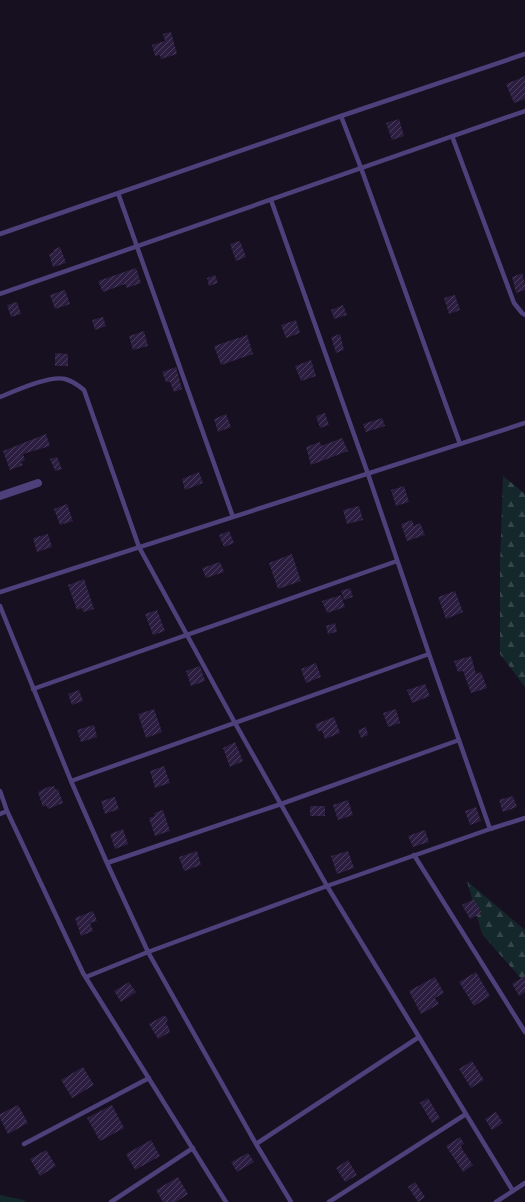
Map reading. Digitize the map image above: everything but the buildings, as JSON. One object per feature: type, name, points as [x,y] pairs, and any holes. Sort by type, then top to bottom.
[{"type":"street","points":[[0,496],[38,483]]},
{"type":"lane","points":[[0,234],[525,54]]},
{"type":"lane","points":[[0,294],[525,111]]},
{"type":"lane","points":[[341,116],[460,444]]},
{"type":"lane","points":[[452,136],[514,303],[525,315]]},
{"type":"lane","points":[[118,193],[233,517]]},
{"type":"lane","points":[[271,200],[368,474],[490,829]]},
{"type":"lane","points":[[0,397],[52,379],[64,378],[73,382],[84,390],[139,547],[235,723],[328,886],[512,1191]]},
{"type":"lane","points":[[0,592],[525,424]]},
{"type":"lane","points":[[33,689],[397,561]]},
{"type":"lane","points":[[0,606],[71,781],[148,952],[256,1144],[291,1202]]},
{"type":"lane","points":[[71,781],[430,654]]},
{"type":"lane","points":[[107,863],[281,804],[459,740]]},
{"type":"lane","points":[[0,791],[86,977],[226,1202]]},
{"type":"lane","points":[[0,814],[8,811]]},
{"type":"lane","points":[[86,977],[148,952],[328,886],[414,855],[525,818]]},
{"type":"lane","points":[[414,855],[525,1032]]},
{"type":"lane","points":[[256,1144],[419,1037]]},
{"type":"lane","points":[[24,1144],[149,1078]]},
{"type":"lane","points":[[329,1202],[466,1114]]},
{"type":"lane","points":[[111,1202],[193,1148]]},
{"type":"lane","points":[[496,1202],[525,1183]]},
{"type":"green space","points":[[503,476],[525,494],[525,687],[500,654],[500,565]]},
{"type":"green space","points":[[467,881],[525,930],[525,983],[482,934]]},
{"type":"green space","points":[[0,1195],[24,1200],[26,1202],[0,1202]]}]
